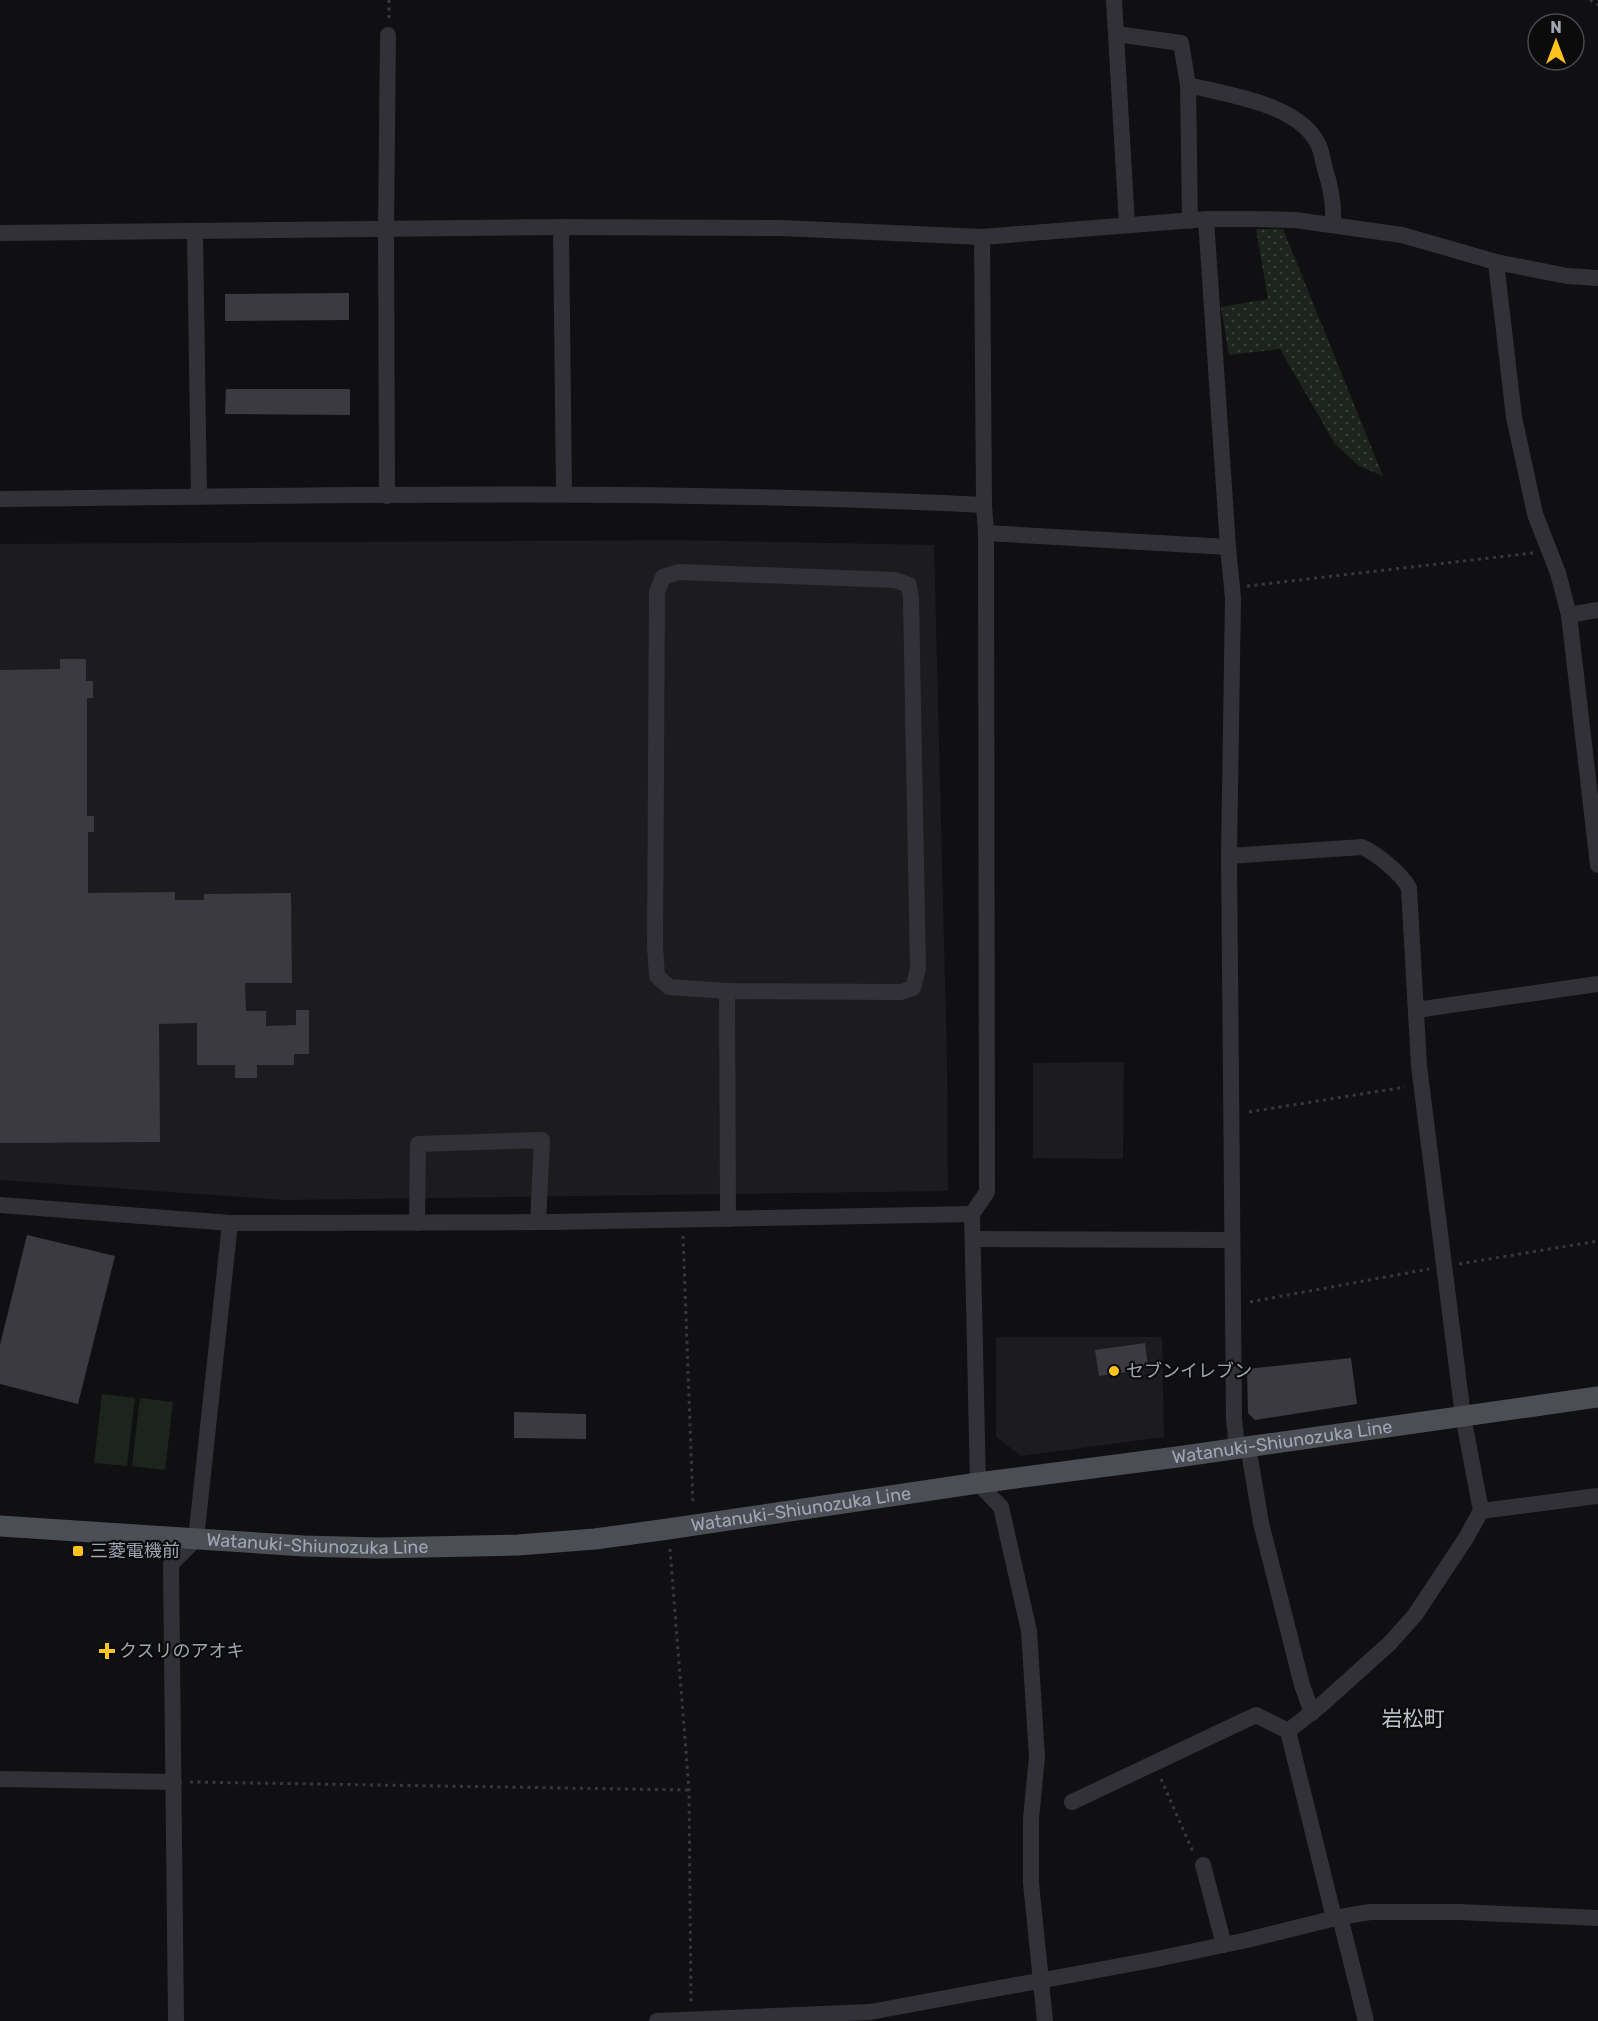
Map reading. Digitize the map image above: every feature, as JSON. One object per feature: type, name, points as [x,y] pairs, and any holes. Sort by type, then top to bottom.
[{"type":"main road","name":"Watanuki-Shiunozuka Line","points":[[0,1526],[304,1546],[448,1548],[595,1539],[1598,1397]]},
{"type":"street","points":[[1114,0],[1127,225]]},
{"type":"street","points":[[1116,34],[1180,43],[1188,85],[1198,220],[1232,587],[1228,856],[1234,1419],[1302,1685],[1312,1713]]},
{"type":"street","points":[[387,496],[388,35]]},
{"type":"street","points":[[1188,85],[1254,102],[1283,112],[1297,120],[1319,146],[1330,185],[1333,224]]},
{"type":"street","points":[[0,233],[561,227],[782,228],[982,237],[1198,220],[1295,220],[1402,235],[1496,262],[1567,276],[1598,278]]},
{"type":"street","points":[[561,227],[564,494]]},
{"type":"street","points":[[195,231],[199,497]]},
{"type":"street","points":[[982,237],[986,533],[987,1192],[972,1214],[978,1483],[1001,1508],[1029,1631],[1037,1757],[1031,1819],[1031,1883],[1045,2021]]},
{"type":"street","points":[[1496,262],[1514,417],[1535,514],[1558,573],[1569,615],[1598,865]]},
{"type":"street","points":[[0,499],[564,494],[832,498],[984,505]]},
{"type":"street","points":[[986,533],[1228,548]]},
{"type":"street","points":[[679,572],[895,580],[909,585],[918,969],[913,988],[901,992],[727,991],[669,987],[657,976],[655,946],[657,592],[663,577],[679,572]]},
{"type":"street","points":[[1569,615],[1598,610]]},
{"type":"street","points":[[1228,856],[1362,847],[1371,851],[1406,881],[1409,888],[1422,1084],[1463,1416],[1481,1511],[1466,1538],[1415,1615],[1390,1643],[1312,1713],[1288,1731]]},
{"type":"street","points":[[1416,1010],[1598,984]]},
{"type":"street","points":[[727,991],[728,1219]]},
{"type":"street","points":[[417,1223],[418,1144],[542,1140],[538,1222]]},
{"type":"street","points":[[0,1205],[230,1223],[538,1222],[972,1214]]},
{"type":"street","points":[[176,2021],[171,1564],[196,1539],[230,1223]]},
{"type":"street","points":[[973,1239],[1232,1240]]},
{"type":"street","points":[[1481,1511],[1598,1496]]},
{"type":"street","points":[[1072,1802],[1256,1715],[1288,1731],[1366,2021]]},
{"type":"street","points":[[0,1779],[174,1782]]},
{"type":"street","points":[[1199,1860],[1224,1945]]},
{"type":"street","points":[[657,2021],[870,2012],[1224,1945],[1337,1917],[1370,1912],[1406,1911],[1598,1918]]},
{"type":"path","points":[[1590,0],[1598,5]]},
{"type":"path","points":[[1232,587],[1550,551]]},
{"type":"path","points":[[1231,1114],[1422,1084]]},
{"type":"path","points":[[683,1220],[694,1526]]},
{"type":"path","points":[[1233,1305],[1444,1266],[1598,1241]]},
{"type":"path","points":[[668,1529],[689,1790],[692,2020]]},
{"type":"path","points":[[1154,1763],[1199,1860]]},
{"type":"path","points":[[174,1782],[689,1790]]},
{"type":"shaded area","points":[[1256,229],[1283,229],[1383,476],[1359,466],[1335,444],[1280,349],[1229,355],[1221,307],[1268,299]]},
{"type":"shaded area","points":[[676,540],[934,545],[947,1061],[948,1191],[286,1200],[0,1180],[0,544]]},
{"type":"shaded area","points":[[1124,1062],[1123,1159],[1033,1158],[1033,1063]]},
{"type":"shaded area","points":[[996,1337],[1162,1337],[1164,1437],[1021,1456],[996,1437]]},
{"type":"shaded area","points":[[102,1394],[135,1398],[127,1466],[94,1463]]},
{"type":"shaded area","points":[[140,1398],[173,1402],[165,1470],[132,1466]]},
{"type":"building","points":[[349,293],[349,320],[225,321],[225,294]]},
{"type":"building","points":[[226,389],[350,389],[350,415],[225,414]]},
{"type":"building","points":[[60,659],[86,659],[86,681],[93,681],[93,698],[87,698],[87,816],[94,816],[94,832],[88,832],[88,893],[175,892],[175,900],[204,900],[204,894],[291,893],[292,983],[245,983],[246,1011],[266,1011],[266,1026],[296,1025],[296,1010],[309,1010],[309,1054],[294,1054],[294,1065],[257,1065],[257,1078],[235,1078],[235,1065],[197,1065],[197,1023],[159,1024],[160,1142],[0,1143],[0,670],[60,669]]},
{"type":"building","points":[[27,1235],[115,1256],[78,1404],[0,1384],[0,1345]]},
{"type":"building","points":[[1145,1343],[1148,1366],[1141,1367],[1141,1370],[1099,1376],[1095,1350]]},
{"type":"building","points":[[1351,1358],[1357,1404],[1255,1420],[1248,1413],[1247,1369]]},
{"type":"building","points":[[514,1412],[586,1414],[586,1439],[514,1438]]},
{"type":"place","name":"セブンイレブン","points":[[1114,1371]]},
{"type":"place","name":"三菱電機前","points":[[78,1551]]},
{"type":"place","name":"クスリのアオキ","points":[[107,1651]]},
{"type":"district","name":"岩松町","points":[[1413,1718]]}]
